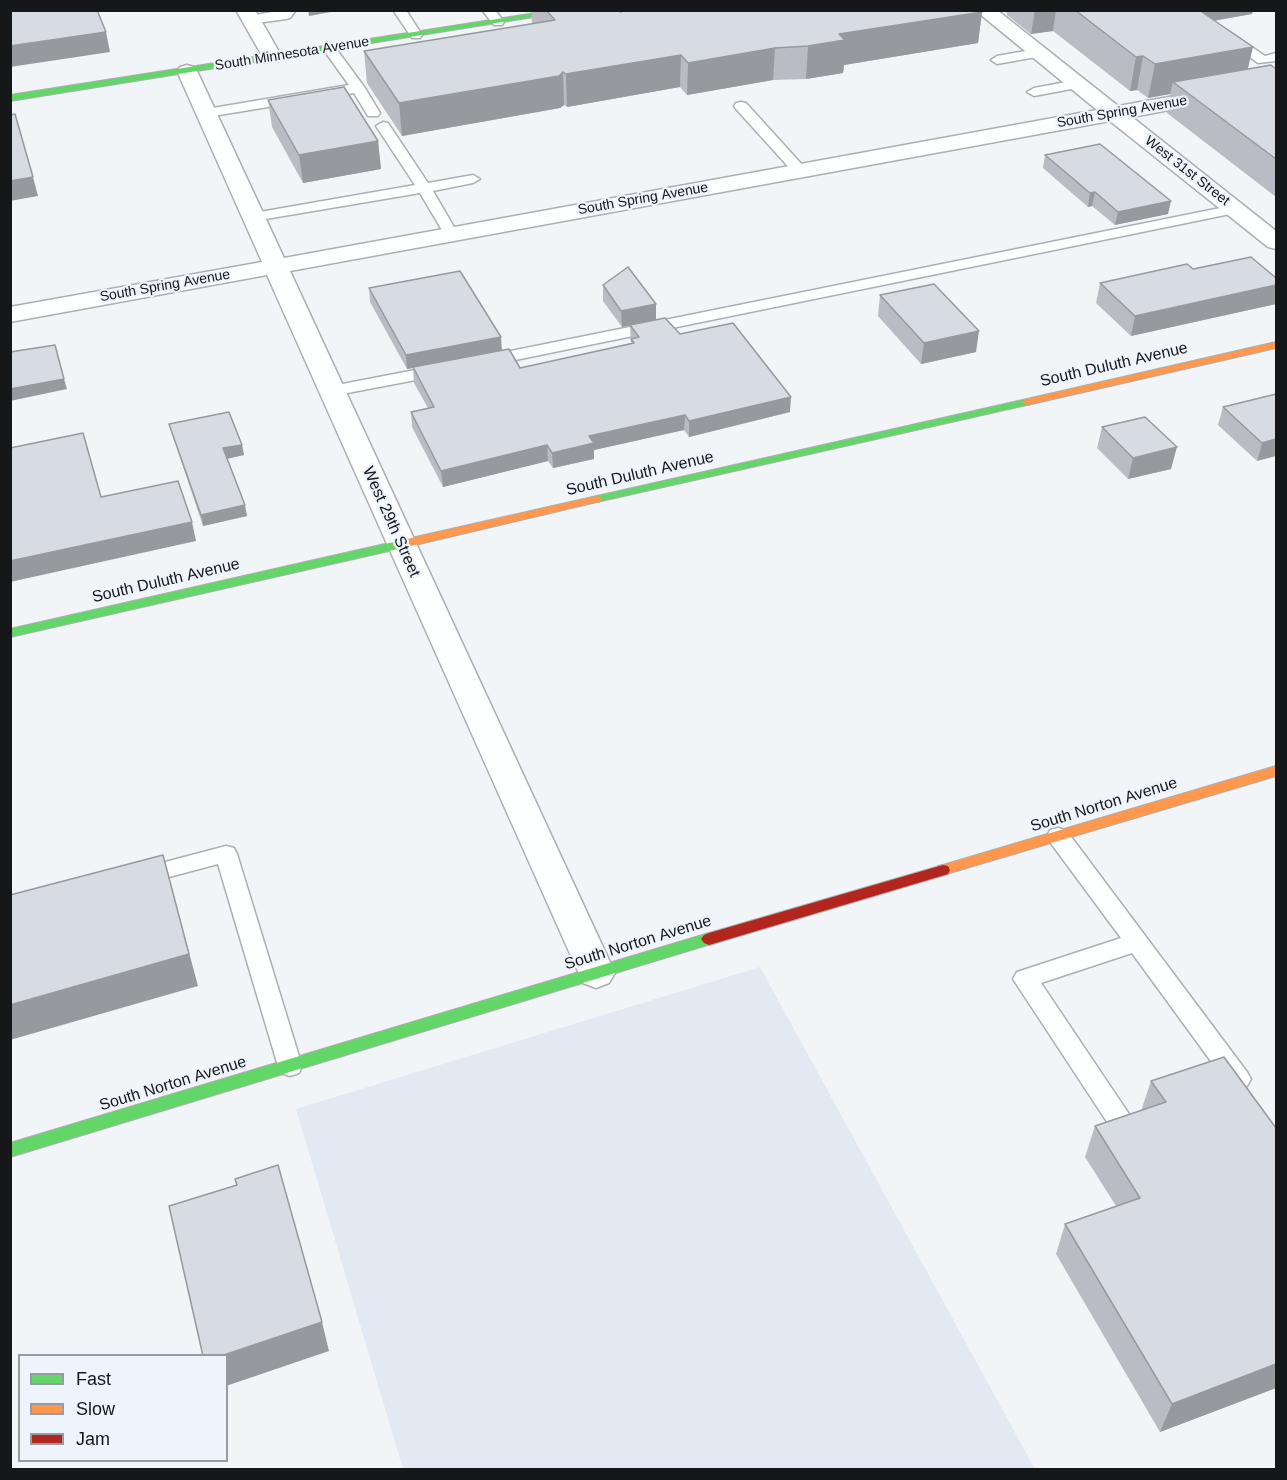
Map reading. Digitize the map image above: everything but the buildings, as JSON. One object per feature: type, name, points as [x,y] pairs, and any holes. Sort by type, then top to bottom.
[{"type":"street","name":"South Minnesota Avenue","points":[[10,98],[573,10]]},
{"type":"street","name":"West 31st Street","points":[[984,10],[1276,242]]},
{"type":"street","points":[[248,15],[272,57]]},
{"type":"street","name":"West 29th Street","points":[[187,71],[596,973]]},
{"type":"street","name":"South Spring Avenue","points":[[10,315],[1276,84]]},
{"type":"street","name":"South Duluth Avenue","points":[[10,633],[1276,345]]},
{"type":"street","name":"South Norton Avenue","points":[[10,1150],[1276,771]]},
{"type":"lane","points":[[248,15],[286,15],[290,10]]},
{"type":"lane","points":[[399,10],[416,35]]},
{"type":"lane","points":[[488,10],[498,22]]},
{"type":"lane","points":[[1219,29],[1263,60],[1276,57]]},
{"type":"lane","points":[[329,49],[358,88],[373,113]]},
{"type":"lane","points":[[997,60],[1037,53]]},
{"type":"lane","points":[[1034,92],[1077,84]]},
{"type":"lane","points":[[207,113],[358,88]]},
{"type":"lane","points":[[741,106],[800,171]]},
{"type":"lane","points":[[383,126],[451,234]]},
{"type":"lane","points":[[254,218],[473,179]]},
{"type":"lane","points":[[332,391],[1235,209]]},
{"type":"lane","points":[[1058,836],[1254,1100]]},
{"type":"lane","points":[[113,884],[226,854],[290,1066]]},
{"type":"lane","points":[[1120,1120],[1025,979],[1137,942]]},
{"type":"shaded area","points":[[760,967],[1035,1469],[403,1469],[296,1109]]},
{"type":"traffic: fast","points":[[10,98],[573,10]]},
{"type":"traffic: fast","points":[[597,499],[1027,402]]},
{"type":"traffic: fast","points":[[10,633],[398,545]]},
{"type":"traffic: fast","points":[[10,1150],[709,939]]},
{"type":"traffic: slow","points":[[1027,402],[1276,345]]},
{"type":"traffic: slow","points":[[398,545],[597,499]]},
{"type":"traffic: slow","points":[[943,870],[1276,771]]},
{"type":"traffic: jam","points":[[709,939],[943,870]]}]
